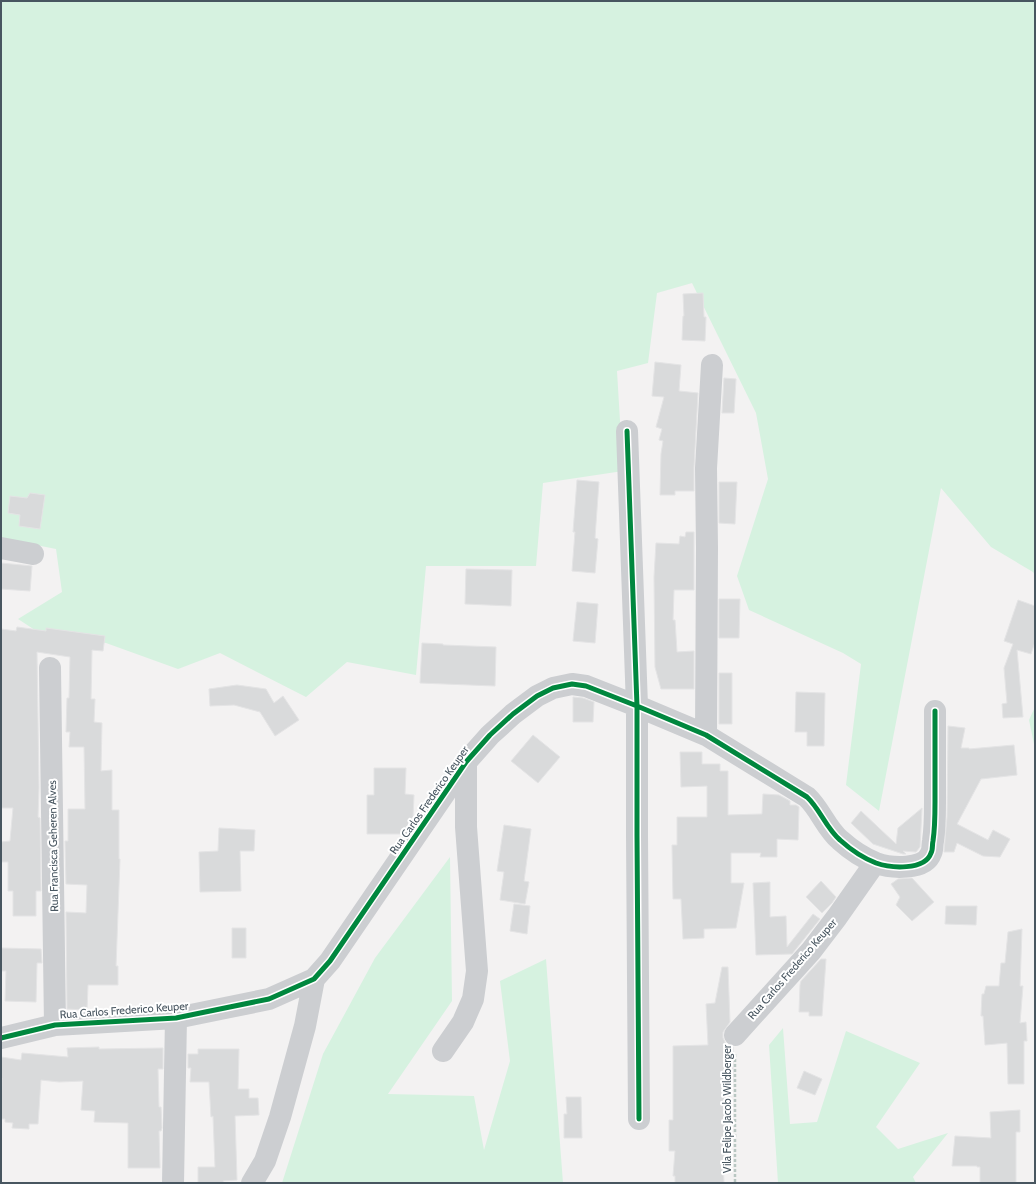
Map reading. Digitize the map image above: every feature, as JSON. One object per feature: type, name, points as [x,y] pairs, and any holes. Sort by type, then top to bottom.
[{"type":"street","points":[[706,735],[708,548],[706,468],[712,365]]},
{"type":"street","points":[[627,432],[637,706],[639,1119]]},
{"type":"street","points":[[1,548],[33,554]]},
{"type":"street","name":"Rua Francisca Geheren Alves","points":[[50,668],[55,1025]]},
{"type":"street","name":"Rua Carlos Frederico Keuper","points":[[1,1038],[55,1025],[176,1018],[269,999],[314,979],[330,961],[466,762],[513,714],[538,696],[553,688],[572,684],[586,686],[706,735],[807,797],[814,804],[839,839],[855,851],[875,863],[907,867],[920,864],[928,859],[931,854],[935,827],[935,711]]},
{"type":"street","points":[[443,1051],[463,1022],[473,999],[477,971],[466,827],[466,762]]},
{"type":"street","name":"Rua Carlos Frederico Keuper","points":[[735,1035],[811,951],[875,863]]},
{"type":"street","points":[[252,1183],[265,1161],[280,1117],[305,1026],[314,979]]},
{"type":"street","points":[[173,1183],[176,1018]]},
{"type":"green space","points":[[1,1],[1035,1],[1035,575],[1033,572],[991,547],[941,488],[879,811],[846,785],[861,664],[843,653],[749,610],[737,576],[768,479],[756,413],[692,283],[657,293],[648,363],[617,371],[623,471],[543,483],[536,566],[426,566],[416,675],[347,662],[306,697],[220,653],[178,669],[106,643],[41,634],[18,619],[62,592],[56,549],[1,538]]},
{"type":"green space","points":[[1035,707],[1035,749],[1029,720]]},
{"type":"green space","points":[[450,857],[452,1001],[388,1094],[474,1096],[484,1150],[510,1061],[500,981],[546,959],[563,1183],[282,1183],[323,1054],[375,958]]},
{"type":"green space","points":[[783,1028],[790,1124],[817,1122],[846,1031],[920,1063],[876,1127],[898,1149],[948,1133],[913,1177],[916,1183],[778,1183],[769,1045]]},
{"type":"building","points":[[703,293],[704,317],[706,317],[705,341],[682,340],[684,316],[683,294]]},
{"type":"building","points":[[655,362],[681,365],[679,391],[698,393],[694,491],[675,491],[675,495],[660,495],[661,454],[663,441],[659,440],[662,429],[656,427],[664,397],[652,396]]},
{"type":"building","points":[[724,378],[736,379],[734,413],[722,413]]},
{"type":"building","points":[[577,480],[599,482],[595,538],[598,539],[595,573],[572,571]]},
{"type":"building","points":[[719,482],[737,482],[735,524],[719,523]]},
{"type":"building","points":[[30,493],[45,495],[40,529],[19,526],[20,515],[8,513],[10,496],[27,498]]},
{"type":"building","points":[[686,532],[694,532],[694,590],[674,590],[673,620],[675,620],[677,652],[694,651],[694,689],[661,689],[655,667],[654,577],[656,543],[679,544],[680,536],[685,537]]},
{"type":"building","points":[[1,563],[32,566],[30,591],[1,589]]},
{"type":"building","points":[[466,569],[512,570],[511,606],[465,604]]},
{"type":"building","points":[[719,599],[740,599],[739,638],[719,638]]},
{"type":"building","points":[[1018,600],[1035,606],[1035,642],[1031,654],[1017,650],[1023,717],[1003,718],[1002,704],[1007,703],[1004,668],[1013,644],[1004,641]]},
{"type":"building","points":[[577,602],[598,604],[595,643],[573,641]]},
{"type":"building","points":[[17,627],[46,631],[46,628],[105,636],[103,651],[92,650],[91,699],[95,699],[94,722],[102,723],[101,771],[112,770],[112,810],[119,810],[120,859],[116,966],[118,966],[118,985],[88,985],[87,1010],[67,1009],[66,912],[86,913],[87,885],[66,884],[65,841],[68,841],[68,809],[85,809],[84,747],[69,747],[70,732],[66,732],[70,657],[37,652],[38,817],[40,818],[41,891],[36,891],[36,916],[13,916],[13,891],[8,891],[8,862],[1,862],[1,842],[10,841],[13,808],[1,808],[1,629],[16,631]]},
{"type":"building","points":[[422,643],[496,647],[495,686],[420,683]]},
{"type":"building","points":[[719,673],[732,673],[732,724],[719,724]]},
{"type":"building","points":[[237,685],[266,689],[274,703],[283,696],[299,720],[275,736],[260,712],[234,705],[210,706],[209,689]]},
{"type":"building","points":[[796,692],[825,693],[824,746],[807,746],[807,732],[795,732]]},
{"type":"building","points":[[573,697],[583,698],[594,702],[593,722],[573,722]]},
{"type":"building","points":[[948,726],[965,728],[961,748],[969,749],[1014,745],[1017,775],[981,779],[957,824],[988,840],[993,830],[1010,839],[1000,857],[983,856],[957,843],[954,852],[944,852],[947,817]]},
{"type":"building","points":[[533,735],[560,757],[538,783],[511,761]]},
{"type":"building","points":[[680,752],[702,752],[702,764],[720,764],[720,771],[728,771],[728,815],[762,814],[763,794],[779,795],[790,801],[790,805],[796,805],[799,807],[798,840],[777,839],[777,857],[760,857],[761,853],[731,853],[731,883],[744,883],[736,928],[704,929],[704,938],[683,939],[681,899],[673,899],[672,845],[677,845],[677,817],[707,817],[707,786],[681,787]]},
{"type":"building","points":[[374,768],[406,768],[405,794],[414,795],[413,817],[402,834],[367,834],[367,795],[374,795]]},
{"type":"building","points":[[922,808],[920,847],[916,852],[903,851],[906,854],[903,854],[873,844],[851,823],[861,811],[896,844],[898,828]]},
{"type":"building","points":[[504,825],[531,829],[524,881],[529,882],[525,904],[500,900],[504,872],[497,871]]},
{"type":"building","points":[[219,828],[255,830],[254,851],[240,851],[241,891],[200,892],[199,852],[218,851]]},
{"type":"building","points":[[912,878],[934,902],[912,921],[896,905],[900,897],[891,884],[898,879]]},
{"type":"building","points":[[821,881],[836,897],[822,913],[806,897]]},
{"type":"building","points":[[770,882],[770,917],[786,916],[787,947],[813,914],[820,919],[792,954],[756,955],[753,883]]},
{"type":"building","points":[[514,904],[530,906],[527,934],[510,931]]},
{"type":"building","points":[[946,906],[977,906],[976,925],[945,924]]},
{"type":"building","points":[[232,928],[246,928],[246,958],[232,958]]},
{"type":"building","points":[[1022,929],[1020,986],[1023,986],[1020,1023],[1026,1022],[1027,1041],[1024,1041],[1024,1084],[1008,1084],[1007,1043],[985,1045],[983,1016],[981,1016],[982,994],[984,994],[986,986],[999,986],[1001,963],[1005,963],[1008,932]]},
{"type":"building","points":[[1,948],[41,949],[42,963],[37,963],[36,1002],[5,1001],[6,971],[1,971]]},
{"type":"building","points":[[821,959],[826,959],[822,1016],[809,1016],[809,1012],[799,1012],[800,985],[801,981]]},
{"type":"building","points":[[722,967],[728,967],[730,1022],[723,1032],[723,1038],[726,1044],[733,1047],[733,1083],[730,1083],[730,1159],[723,1159],[724,1183],[675,1183],[675,1176],[673,1176],[675,1151],[669,1151],[669,1120],[673,1120],[673,1046],[708,1045],[706,1004],[715,1003]]},
{"type":"building","points":[[99,1047],[99,1049],[163,1048],[163,1069],[158,1069],[159,1107],[161,1107],[162,1128],[161,1131],[159,1131],[160,1168],[128,1168],[128,1123],[94,1122],[95,1111],[81,1110],[83,1081],[59,1082],[41,1080],[38,1124],[29,1124],[29,1129],[12,1128],[13,1123],[5,1122],[5,1119],[1,1119],[1,1057],[21,1060],[22,1053],[68,1057],[67,1048]]},
{"type":"building","points":[[198,1049],[239,1049],[238,1089],[249,1089],[249,1098],[258,1098],[259,1115],[235,1116],[237,1180],[223,1181],[224,1183],[198,1183],[198,1167],[215,1167],[213,1116],[211,1117],[209,1082],[190,1082],[191,1068],[188,1068],[188,1054],[198,1054]]},
{"type":"building","points":[[804,1071],[822,1079],[815,1095],[797,1088]]},
{"type":"building","points":[[566,1097],[581,1097],[582,1138],[564,1138],[564,1114],[567,1114]]},
{"type":"building","points":[[1020,1110],[1020,1132],[1016,1132],[1016,1183],[980,1183],[980,1167],[952,1166],[955,1136],[991,1138],[990,1112]]},
{"type":"cycle path","points":[[627,431],[637,706],[639,1119]]},
{"type":"cycle path","points":[[1,1038],[55,1025],[176,1018],[269,999],[314,979],[330,961],[466,762],[490,735],[513,714],[537,696],[553,688],[572,684],[586,686],[706,735],[807,797],[816,807],[835,835],[852,850],[866,859],[876,863],[898,867],[906,867],[922,863],[927,859],[932,850],[935,817],[935,711]]}]
